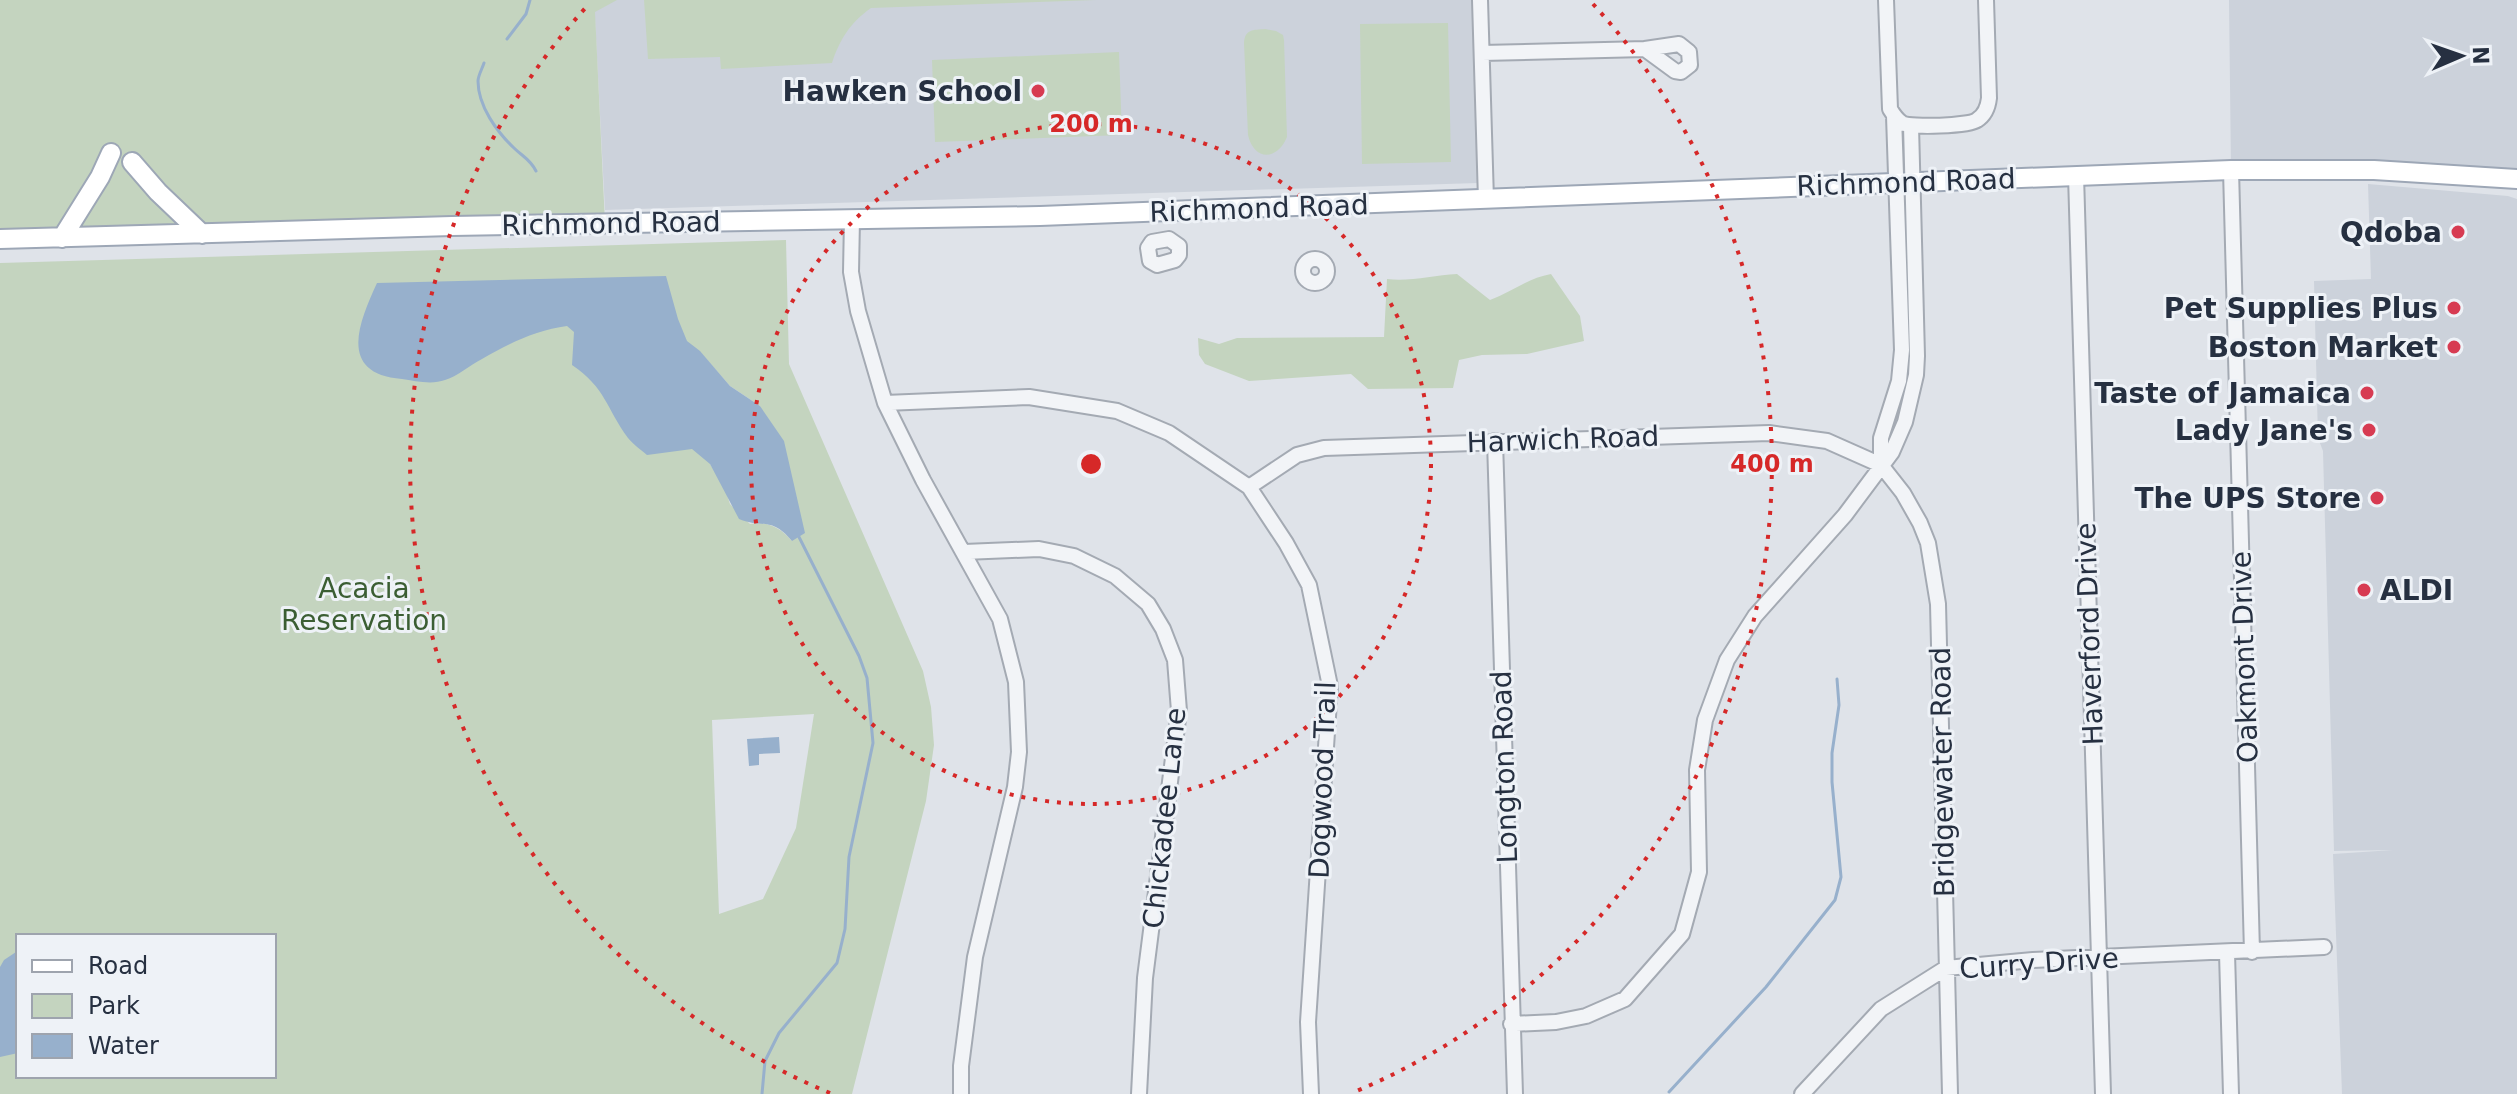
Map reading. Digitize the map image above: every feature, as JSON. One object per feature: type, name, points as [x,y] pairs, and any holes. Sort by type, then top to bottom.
[{"type":"main road","points":[[62,238],[100,177],[111,153]]},
{"type":"main road","points":[[132,162],[202,234]]},
{"type":"main road","name":"Richmond Road","points":[[0,239],[1161,211],[2231,170],[2352,169],[2517,179]]},
{"type":"street","points":[[1480,0],[1486,200]]},
{"type":"street","points":[[1886,0],[1888,97],[1905,182]]},
{"type":"street","points":[[1894,116],[1901,123],[1911,126],[1970,124],[1985,112],[1989,98],[1986,0]]},
{"type":"street","points":[[1482,53],[1645,49]]},
{"type":"street","points":[[1511,1024],[1556,1022],[1586,1016],[1625,999],[1682,934],[1699,872],[1697,770],[1705,720],[1727,660],[1755,616],[1845,515],[1881,465],[1881,438],[1893,405],[1902,350],[1905,182],[1911,126]]},
{"type":"street","name":"Oakmont Drive","points":[[2231,170],[2252,952]]},
{"type":"street","name":"Haverford Drive","points":[[2076,175],[2103,1094]]},
{"type":"street","points":[[1161,211],[1161,240]]},
{"type":"street","points":[[852,219],[851,272],[885,403],[923,480],[1000,619],[1016,682],[1019,752],[1015,787],[975,957],[961,1066],[961,1094]]},
{"type":"street","name":"Dogwood Trail","points":[[885,403],[1029,397],[1117,411],[1169,433],[1249,487],[1286,543],[1309,585],[1330,686],[1308,1022],[1311,1094]]},
{"type":"street","name":"Harwich Road","points":[[1249,487],[1297,455],[1324,448],[1495,441],[1769,433],[1827,441],[1881,465]]},
{"type":"street","name":"Longton Road","points":[[1495,441],[1515,1094]]},
{"type":"street","name":"Bridgewater Road","points":[[1881,465],[1903,493],[1920,523],[1928,543],[1938,604],[1950,1094]]},
{"type":"street","name":"Chickadee Lane","points":[[964,552],[1039,549],[1074,556],[1115,576],[1148,604],[1163,629],[1175,660],[1179,711],[1145,978],[1139,1094]]},
{"type":"street","name":"Curry Drive","points":[[1802,1094],[1881,1009],[1946,968],[2033,960],[2324,947]]},
{"type":"street","points":[[2227,953],[2231,1094]]},
{"type":"shaded area","name":"Hawken School","points":[[594,0],[1475,0],[1478,183],[605,210]]},
{"type":"shaded area","points":[[2229,0],[2517,0],[2517,179],[2231,170]]},
{"type":"shaded area","points":[[2368,184],[2517,199],[2517,1094],[2342,1094],[2333,854],[2393,850],[2334,851],[2323,451],[2318,438],[2314,281],[2371,279]]},
{"type":"green space","points":[[0,0],[617,0],[595,12],[605,223],[0,239]]},
{"type":"green space","points":[[644,0],[1096,0],[871,8],[847,32],[832,63],[721,69],[720,57],[648,59]]},
{"type":"green space","points":[[1448,23],[1451,162],[1362,164],[1360,24]]},
{"type":"green space","points":[[1265,29],[1283,35],[1287,137],[1278,150],[1266,155],[1255,150],[1248,135],[1244,43],[1248,33]]},
{"type":"green space","points":[[1119,52],[1122,135],[935,142],[932,60]]},
{"type":"green space","name":"Acacia Reservation","points":[[786,240],[789,364],[923,671],[931,707],[934,745],[926,801],[852,1094],[0,1094],[0,263]],"holes":[[[701,353],[730,386],[760,406],[792,541],[773,526],[750,524],[730,504],[724,486],[710,464]],[[814,714],[796,828],[763,899],[719,914],[712,720]]]},
{"type":"green space","points":[[1457,274],[1490,300],[1551,274],[1580,316],[1584,341],[1527,354],[1482,355],[1459,360],[1453,388],[1368,389],[1351,374],[1249,381],[1205,364],[1199,355],[1198,338],[1219,344],[1237,338],[1384,337],[1387,279]]},
{"type":"water","points":[[666,276],[687,341],[700,351],[730,386],[760,406],[784,441],[805,533],[792,541],[778,528],[739,519],[710,464],[692,449],[647,455],[632,442],[599,390],[572,365],[574,332],[567,326],[513,343],[455,376],[440,381],[418,382],[382,375],[368,368],[361,357],[358,344],[360,330],[377,283]]},
{"type":"water","points":[[779,737],[780,753],[759,754],[759,765],[749,766],[747,739]]},
{"type":"water","points":[[16,952],[16,1053],[0,1057],[0,967]]},
{"type":"waterway","points":[[507,39],[526,14],[530,0]]},
{"type":"waterway","points":[[484,63],[478,81],[485,109],[501,134],[536,171]]},
{"type":"waterway","points":[[762,1094],[765,1061],[779,1033],[837,963],[845,929],[849,857],[873,743],[867,678],[799,537]]},
{"type":"waterway","points":[[1669,1092],[1766,987],[1835,900],[1841,877],[1832,782],[1832,753],[1839,705],[1837,679]]},
{"type":"place","name":"Hawken School","points":[[1038,91]]},
{"type":"place","name":"Qdoba","points":[[2458,232]]},
{"type":"place","name":"Pet Supplies Plus","points":[[2454,308]]},
{"type":"place","name":"Boston Market","points":[[2454,347]]},
{"type":"place","name":"Taste of Jamaica","points":[[2367,393]]},
{"type":"place","name":"Lady Jane's","points":[[2369,430]]},
{"type":"place","name":"The UPS Store","points":[[2377,498]]},
{"type":"place","name":"ALDI","points":[[2364,590]]}]
